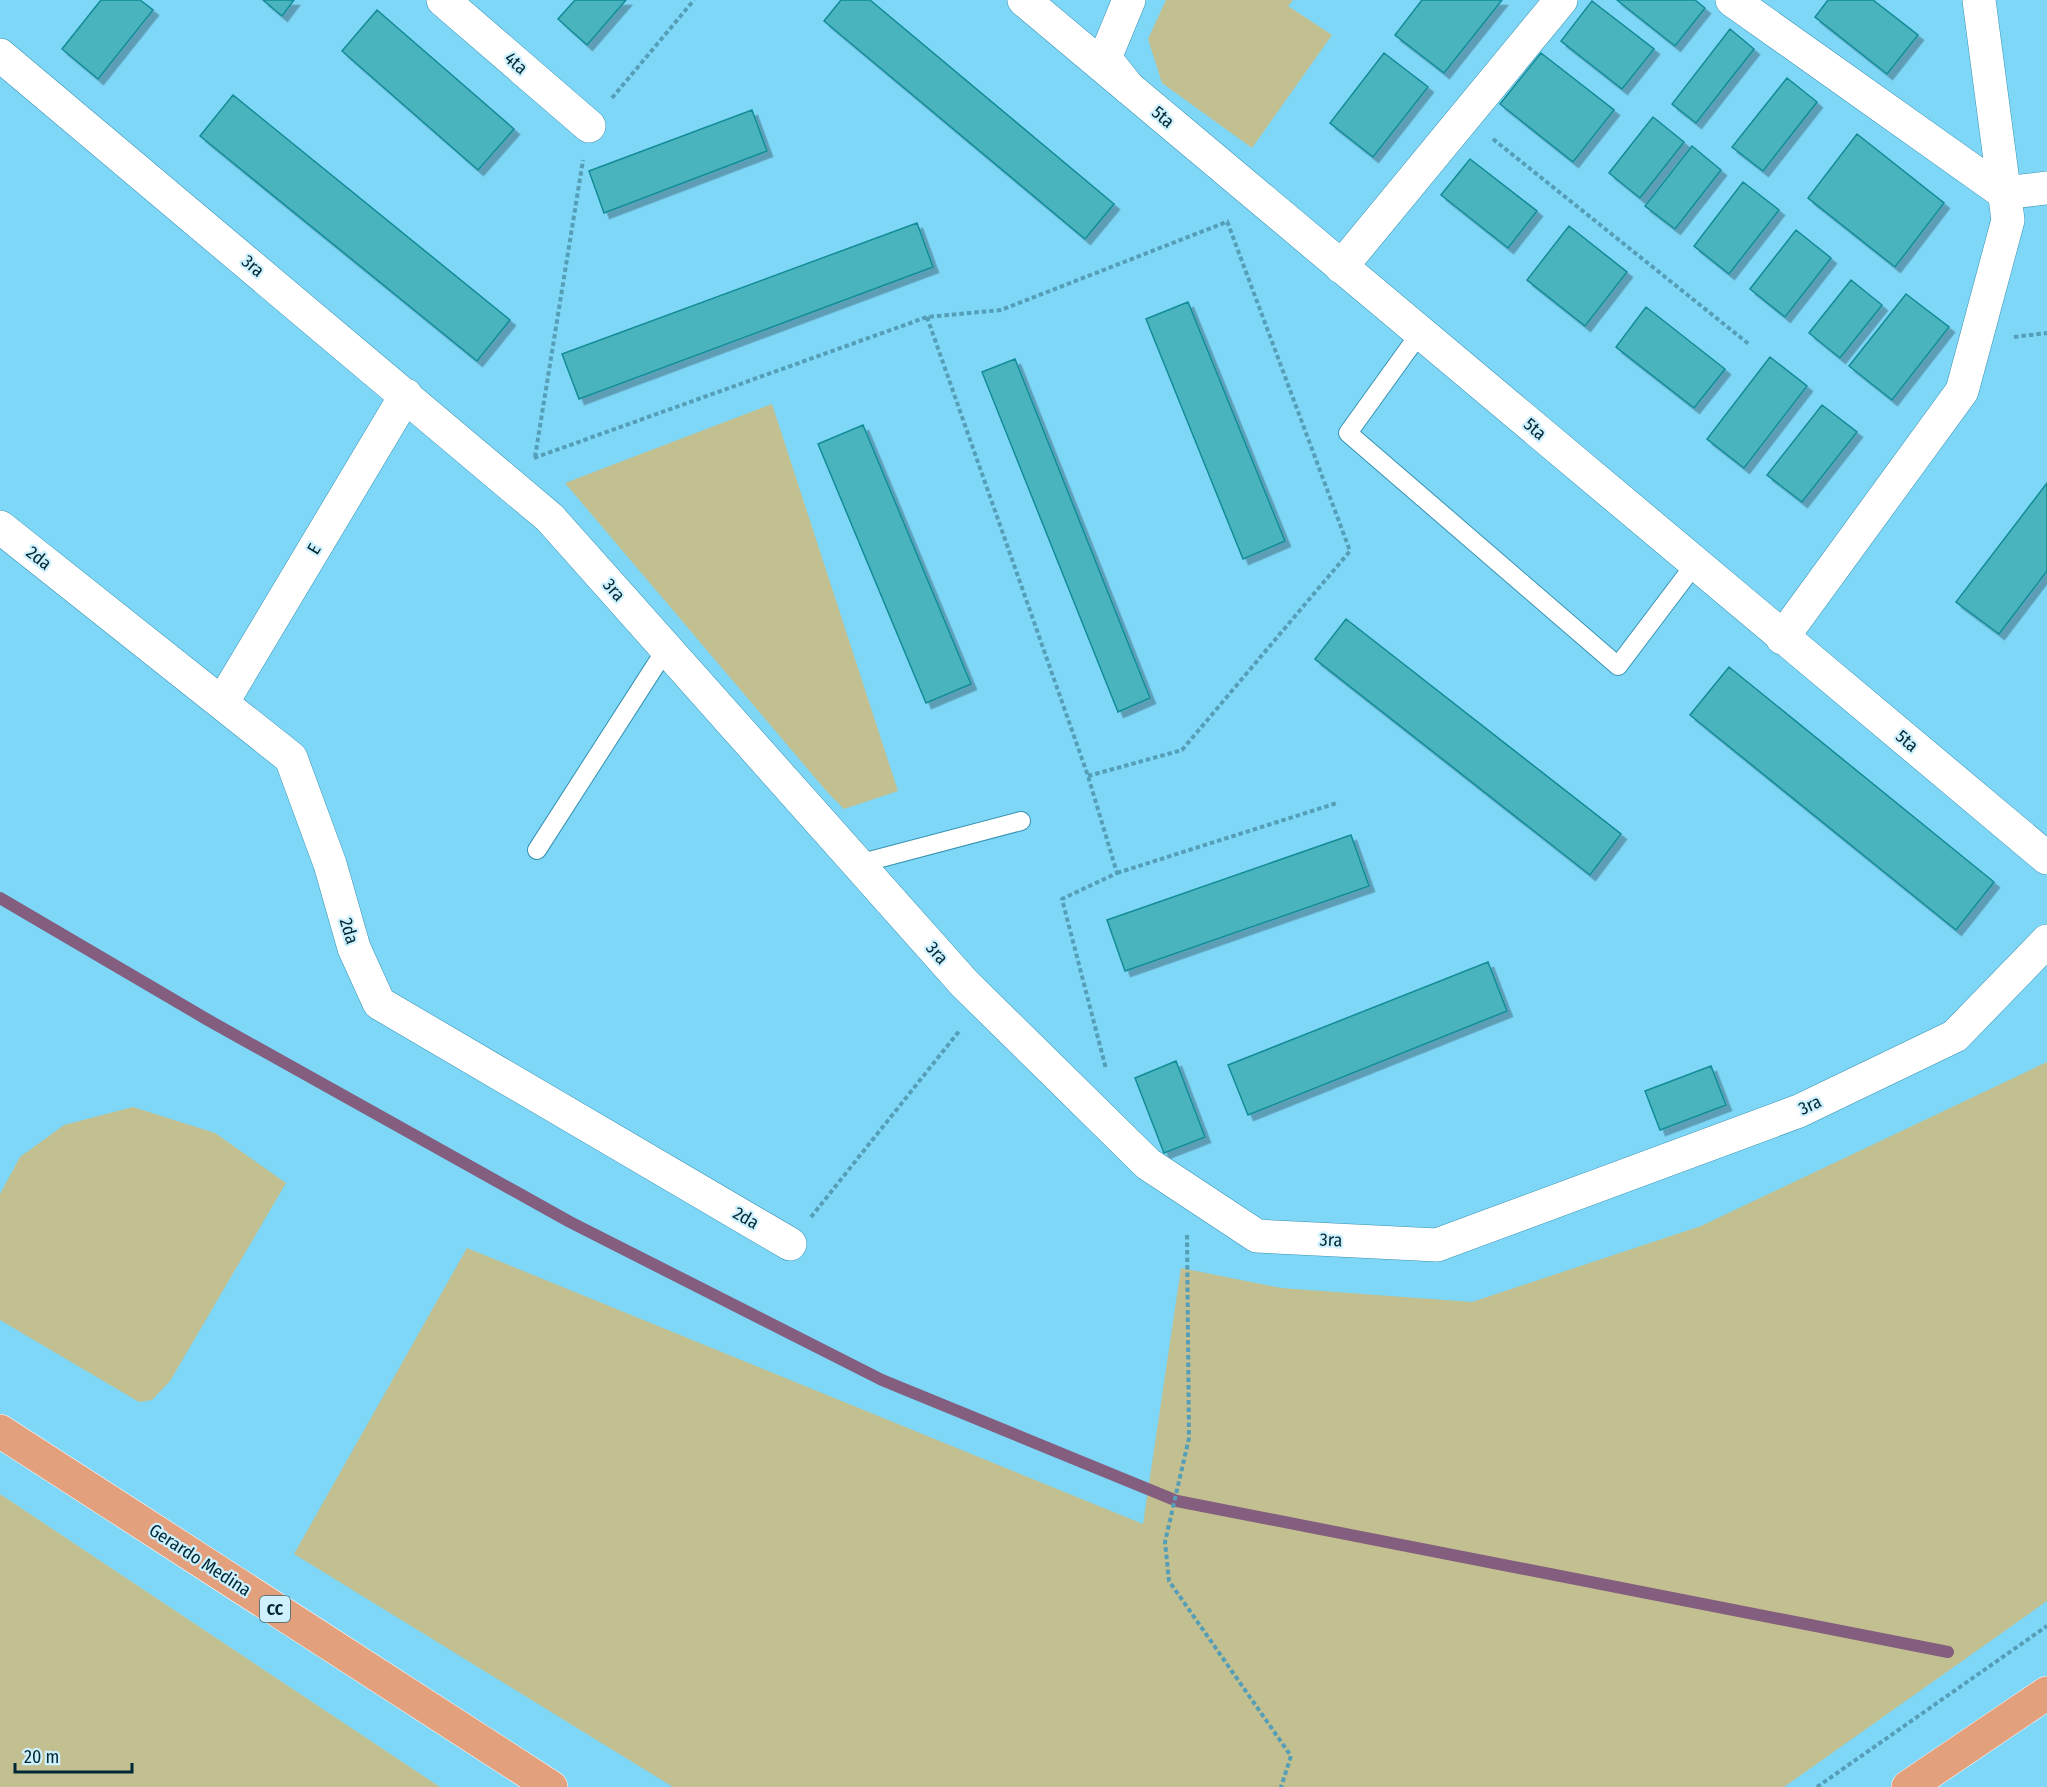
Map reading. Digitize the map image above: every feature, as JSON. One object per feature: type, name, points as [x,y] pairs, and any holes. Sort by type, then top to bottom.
[{"type":"main road","name":"Gerardo Medina","points":[[0,1431],[551,1787]]},
{"type":"main road","points":[[1908,1787],[2047,1693]]},
{"type":"street","name":"4ta","points":[[443,0],[589,126]]},
{"type":"street","name":"5ta","points":[[1024,0],[2047,858]]},
{"type":"street","points":[[1129,0],[1105,58],[1131,90]]},
{"type":"street","points":[[1341,267],[1561,0]]},
{"type":"street","points":[[1732,0],[2004,193],[2047,188]]},
{"type":"street","points":[[1782,638],[1962,391],[2008,220],[1979,0]]},
{"type":"street","name":"3ra","points":[[0,55],[406,394],[550,518],[983,1001],[1148,1164],[1257,1236],[1437,1245],[1799,1111],[1955,1036],[2047,941]]},
{"type":"street","name":"E","points":[[222,703],[406,394]]},
{"type":"street","name":"2da","points":[[0,526],[291,758],[330,864],[354,948],[379,1004],[790,1244]]},
{"type":"lane","points":[[1420,333],[1348,433],[1618,666],[1695,564]]},
{"type":"lane","points":[[537,850],[666,649]]},
{"type":"lane","points":[[858,864],[1021,821]]},
{"type":"path","points":[[534,458],[589,126],[694,0]]},
{"type":"path","points":[[1466,117],[1750,345]]},
{"type":"path","points":[[501,474],[534,458],[927,317],[1000,310],[1268,205]]},
{"type":"path","points":[[1088,776],[1182,750],[1350,551],[1227,222]]},
{"type":"path","points":[[927,317],[1088,776],[1117,873]]},
{"type":"path","points":[[1107,1072],[1062,899],[1117,873],[1337,803]]},
{"type":"path","points":[[790,1244],[983,1001]]},
{"type":"path","points":[[1186,1189],[1189,1438],[1165,1542],[1169,1581],[1291,1756],[1281,1787]]},
{"type":"path","points":[[1817,1787],[2047,1626]]},
{"type":"shaded area","points":[[1166,0],[1293,0],[1288,6],[1332,35],[1252,148],[1162,83],[1148,39]]},
{"type":"shaded area","points":[[772,404],[898,791],[844,809],[565,483]]},
{"type":"shaded area","points":[[2047,1062],[2047,1601],[1784,1787],[673,1787],[294,1554],[467,1248],[1143,1524],[1181,1268],[1281,1288],[1472,1302],[1701,1226]]},
{"type":"shaded area","points":[[133,1107],[215,1133],[286,1183],[170,1381],[152,1400],[139,1402],[0,1320],[0,1194],[20,1157],[64,1125]]},
{"type":"shaded area","points":[[0,1494],[440,1787],[0,1787]]},
{"type":"building","points":[[101,0],[140,0],[153,10],[98,79],[62,49]]},
{"type":"building","points":[[263,0],[294,0],[282,16]]},
{"type":"building","points":[[575,0],[626,0],[587,45],[558,19]]},
{"type":"building","points":[[841,0],[870,0],[1114,204],[1085,239],[824,21]]},
{"type":"building","points":[[1422,0],[1502,0],[1444,73],[1395,35]]},
{"type":"building","points":[[1617,0],[1695,0],[1705,8],[1675,46]]},
{"type":"building","points":[[1828,0],[1873,0],[1918,35],[1887,74],[1815,17]]},
{"type":"building","points":[[1592,1],[1654,49],[1622,89],[1561,41]]},
{"type":"building","points":[[377,10],[514,129],[478,170],[342,51]]},
{"type":"building","points":[[1730,29],[1754,49],[1696,123],[1672,104]]},
{"type":"building","points":[[1384,53],[1428,87],[1373,157],[1330,123]]},
{"type":"building","points":[[1541,53],[1614,110],[1573,162],[1500,104]]},
{"type":"building","points":[[1787,78],[1817,102],[1763,171],[1732,147]]},
{"type":"building","points":[[233,95],[510,320],[477,361],[200,136]]},
{"type":"building","points":[[752,110],[767,151],[604,213],[589,171]]},
{"type":"building","points":[[1653,117],[1684,142],[1640,198],[1609,173]]},
{"type":"building","points":[[1857,134],[1944,203],[1895,267],[1808,198]]},
{"type":"building","points":[[1692,146],[1721,170],[1675,229],[1645,206]]},
{"type":"building","points":[[1470,159],[1537,211],[1508,248],[1441,195]]},
{"type":"building","points":[[1743,182],[1779,210],[1729,274],[1694,246]]},
{"type":"building","points":[[917,223],[933,267],[579,399],[562,354]]},
{"type":"building","points":[[1569,226],[1627,272],[1585,326],[1527,280]]},
{"type":"building","points":[[1796,230],[1831,258],[1785,317],[1750,289]]},
{"type":"building","points":[[1851,280],[1882,305],[1840,358],[1809,333]]},
{"type":"building","points":[[1906,294],[1949,327],[1892,400],[1849,366]]},
{"type":"building","points":[[1188,302],[1285,541],[1243,559],[1146,319]]},
{"type":"building","points":[[1646,307],[1725,369],[1694,408],[1616,347]]},
{"type":"building","points":[[1770,357],[1807,386],[1744,468],[1707,439]]},
{"type":"building","points":[[1015,359],[1150,698],[1118,712],[982,372]]},
{"type":"building","points":[[1822,405],[1857,432],[1802,502],[1767,475]]},
{"type":"building","points":[[863,425],[971,684],[926,703],[818,444]]},
{"type":"building","points":[[2047,483],[2047,571],[1999,634],[1956,602]]},
{"type":"building","points":[[1346,619],[1621,834],[1590,875],[1315,659]]},
{"type":"building","points":[[1729,667],[1994,882],[1956,930],[1690,715]]},
{"type":"building","points":[[1351,835],[1369,886],[1125,971],[1107,920]]},
{"type":"building","points":[[1488,962],[1507,1011],[1248,1115],[1228,1065]]},
{"type":"building","points":[[1176,1061],[1205,1137],[1164,1153],[1135,1078]]},
{"type":"building","points":[[1711,1066],[1726,1105],[1660,1130],[1645,1091]]},
{"type":"waterway","points":[[0,898],[208,1020],[570,1222],[882,1380],[1177,1501],[1948,1652]]}]
